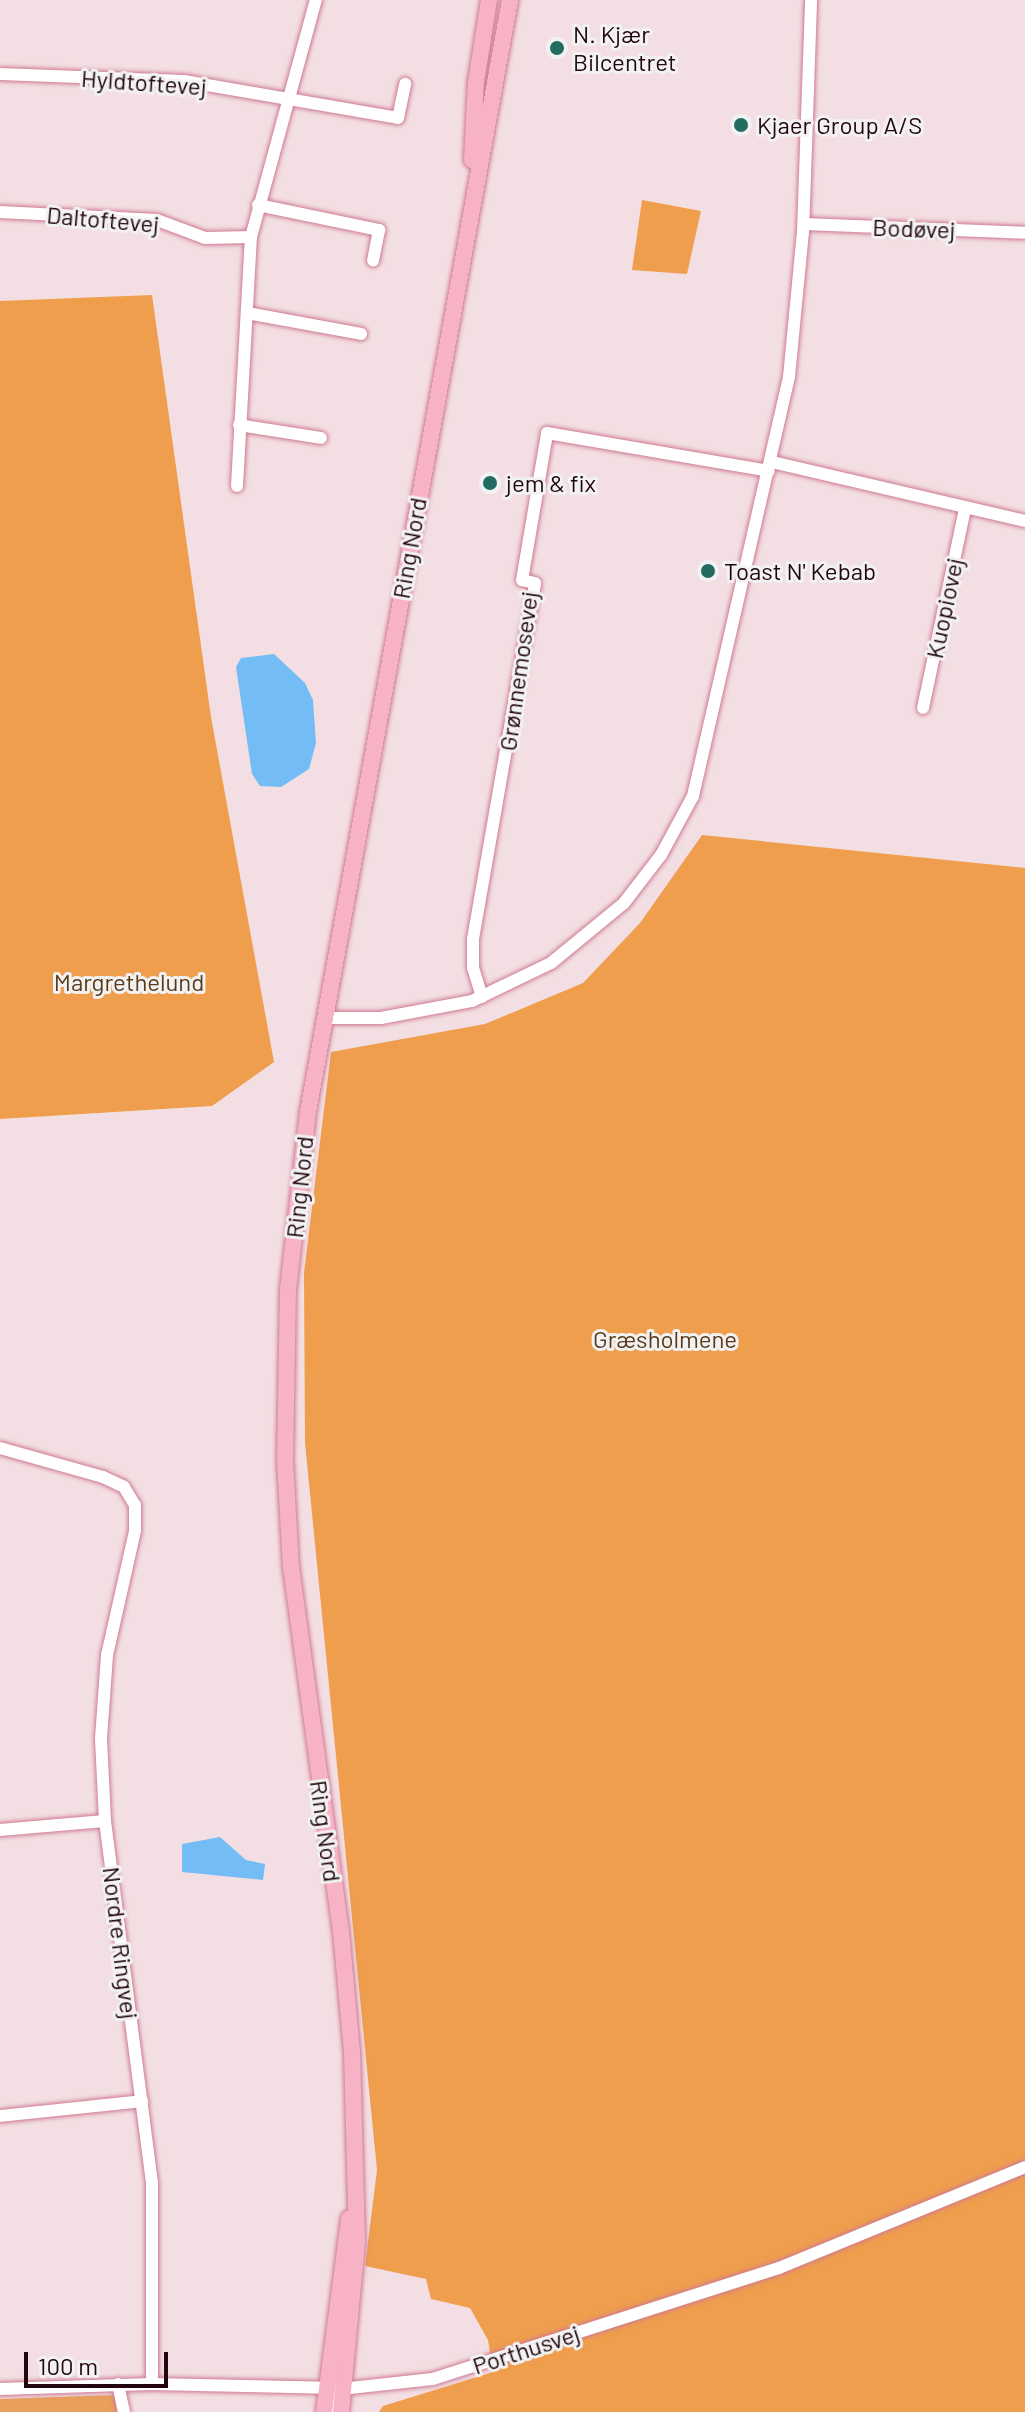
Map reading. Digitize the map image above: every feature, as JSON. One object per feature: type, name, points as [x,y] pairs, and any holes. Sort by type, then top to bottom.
[{"type":"main road","name":"Ring Nord","points":[[472,197],[476,82],[489,0]]},
{"type":"main road","points":[[494,86],[491,52],[500,0]]},
{"type":"main road","name":"Ring Nord","points":[[341,2412],[357,2242],[352,2052],[341,1932],[291,1568],[285,1460],[288,1290],[308,1112],[510,0]]},
{"type":"main road","name":"Ring Nord","points":[[324,2412],[355,2186]]},
{"type":"street","points":[[237,486],[251,237],[316,0]]},
{"type":"street","points":[[325,1018],[410,1014],[482,997],[583,941],[624,903],[673,835],[705,762],[770,466],[798,317],[811,0]]},
{"type":"street","name":"Hyldtoftevej","points":[[0,74],[184,81],[398,118],[405,84]]},
{"type":"street","points":[[258,205],[379,230],[373,260]]},
{"type":"street","name":"Daltoftevej","points":[[0,212],[157,220],[205,238],[251,237]]},
{"type":"street","name":"Bodøvej","points":[[804,224],[1025,233]]},
{"type":"street","points":[[247,313],[361,334]]},
{"type":"street","points":[[239,425],[321,438]]},
{"type":"street","name":"Grønnemosevej","points":[[482,997],[473,968],[473,939],[535,583],[522,580],[547,433],[770,466]]},
{"type":"street","points":[[770,466],[1025,521]]},
{"type":"street","name":"Kuopiovej","points":[[923,708],[965,508]]},
{"type":"street","name":"Nordre Ringvej","points":[[0,1448],[103,1477],[124,1487],[135,1505],[135,1531],[105,1678],[105,1821],[142,2101],[156,2254],[152,2384]]},
{"type":"street","points":[[0,1830],[105,1821]]},
{"type":"street","points":[[0,2116],[142,2101]]},
{"type":"street","name":"Porthusvej","points":[[0,2389],[118,2384],[345,2388],[433,2379],[765,2273],[1025,2167]]},
{"type":"street","points":[[118,2384],[124,2412]]},
{"type":"street","points":[[327,2387],[334,2399],[333,2412]]},
{"type":"shaded area","points":[[114,2395],[117,2412],[0,2412],[0,2399]]},
{"type":"green space","points":[[642,200],[701,211],[687,274],[632,270]]},
{"type":"green space","name":"Margrethelund","points":[[152,295],[211,717],[274,1062],[212,1106],[0,1119],[0,301]]},
{"type":"green space","name":"Græsholmene","points":[[702,835],[1025,868],[1025,2412],[379,2412],[383,2406],[493,2372],[488,2340],[470,2308],[431,2299],[426,2279],[365,2266],[377,2170],[305,1443],[304,1273],[331,1052],[485,1024],[583,983],[640,923]]},
{"type":"water","points":[[274,654],[305,683],[313,700],[316,743],[309,769],[281,787],[260,786],[252,774],[236,667],[241,658]]},
{"type":"water","points":[[220,1837],[246,1860],[265,1864],[263,1880],[182,1872],[182,1844]]},
{"type":"place","name":"N. Kjær Bilcentret","points":[[557,48]]},
{"type":"place","name":"Kjaer Group A/S","points":[[741,125]]},
{"type":"place","name":"jem & fix","points":[[490,483]]},
{"type":"place","name":"Toast N' Kebab","points":[[708,571]]}]
